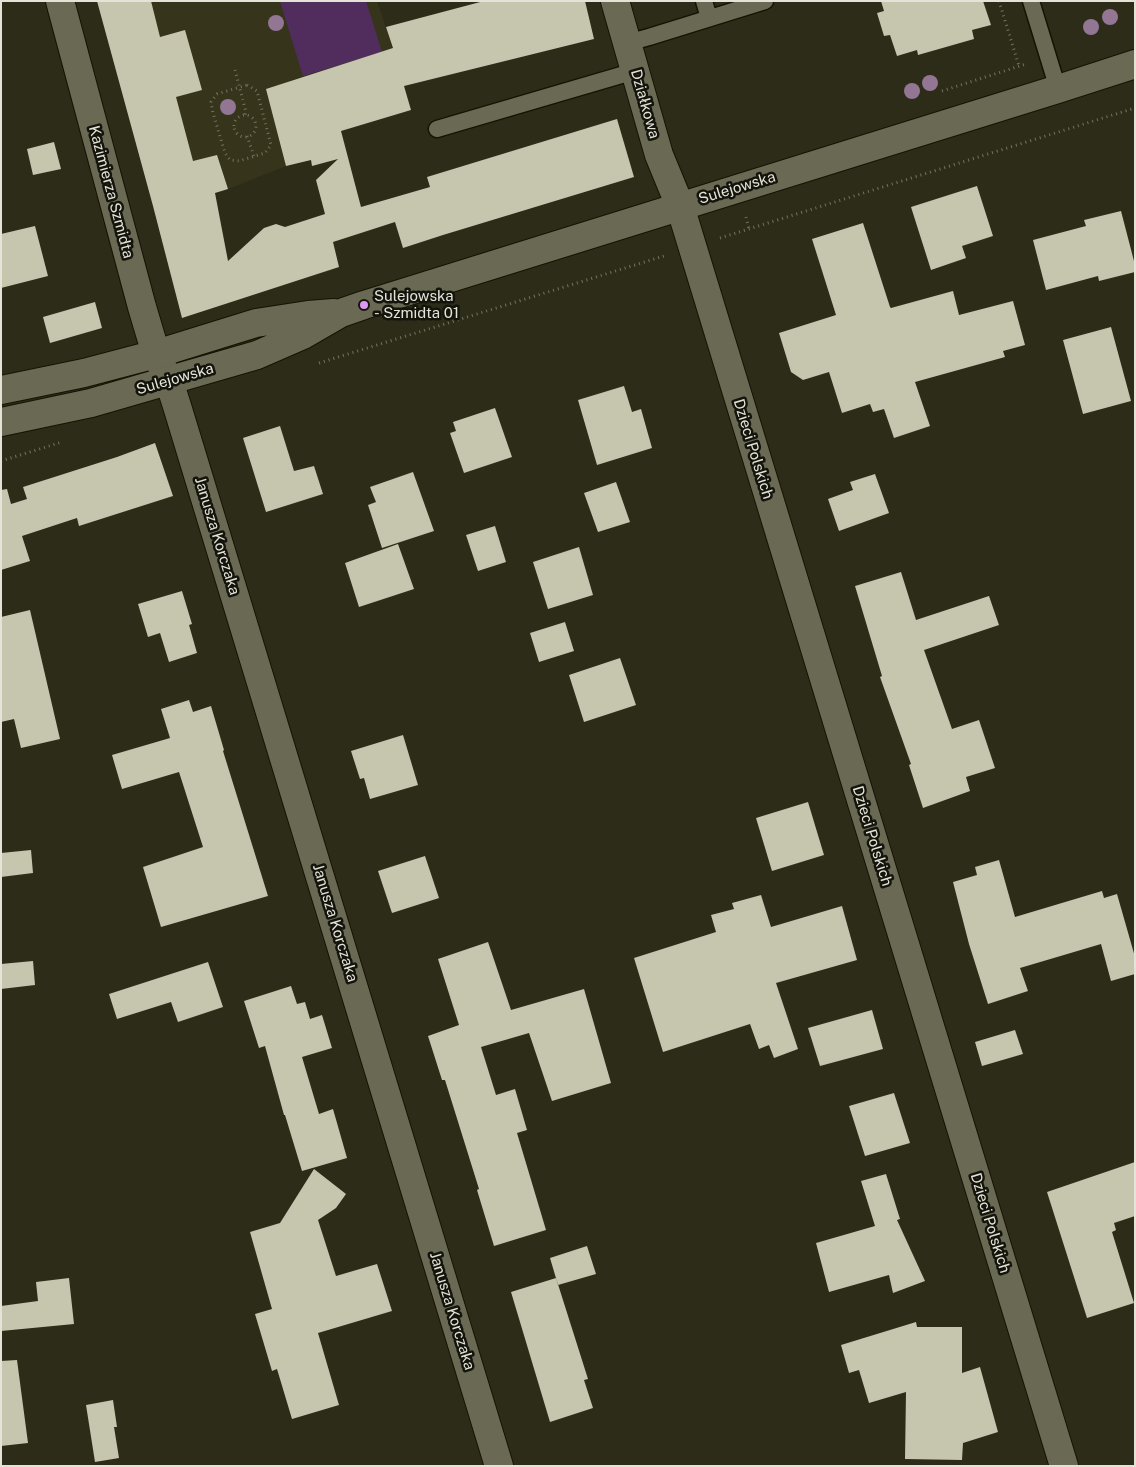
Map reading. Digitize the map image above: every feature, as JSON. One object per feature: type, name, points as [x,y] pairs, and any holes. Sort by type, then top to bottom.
[{"type":"street","name":"Kazimierza Szmidta","points":[[60,1],[142,306],[156,354],[169,381]]},
{"type":"street","name":"Działkowa","points":[[615,1],[659,155],[680,206]]},
{"type":"street","name":"Sulejowska","points":[[1,422],[91,402],[257,355],[303,335],[340,313],[1135,64]]},
{"type":"street","name":"Dzieci Polskich","points":[[680,206],[1064,1466]]},
{"type":"street","name":"Sulejowska","points":[[1,390],[84,373],[156,354],[256,323],[308,315],[340,313]]},
{"type":"street","name":"Janusza Korczaka","points":[[169,381],[500,1466]]},
{"type":"lane","points":[[704,1],[709,18]]},
{"type":"lane","points":[[1031,1],[1058,89]]},
{"type":"lane","points":[[627,42],[649,38],[762,2]]},
{"type":"lane","points":[[437,129],[635,71]]},
{"type":"path","points":[[999,1],[1019,66]]},
{"type":"path","points":[[934,94],[1048,57]]},
{"type":"path","points":[[235,70],[246,115]]},
{"type":"path","points":[[247,85],[257,91],[271,145],[265,153],[234,161],[227,157],[211,102],[217,94],[240,88],[247,85]]},
{"type":"path","points":[[246,115],[252,117],[256,127],[253,133],[247,136],[240,135],[235,126],[236,120],[246,115]]},
{"type":"path","points":[[247,136],[254,156]]},
{"type":"path","points":[[745,214],[749,229]]},
{"type":"shaded area","points":[[97,1],[377,1],[393,49],[289,81],[311,160],[286,166],[228,189],[153,206]]},
{"type":"shaded area","points":[[280,1],[366,1],[382,52],[303,76]]},
{"type":"building","points":[[97,1],[151,1],[160,37],[185,30],[202,90],[176,97],[193,161],[217,155],[228,189],[215,193],[228,261],[264,228],[276,224],[285,227],[325,214],[316,180],[338,159],[312,166],[311,160],[286,166],[266,89],[393,48],[386,27],[484,1],[585,1],[594,39],[404,86],[411,110],[341,131],[361,207],[430,187],[427,177],[617,119],[634,177],[403,248],[395,222],[333,242],[339,267],[182,318]]},
{"type":"building","points":[[881,1],[983,1],[991,25],[972,30],[974,39],[918,55],[917,50],[897,56],[890,35],[884,36],[877,13],[884,11]]},
{"type":"building","points":[[54,142],[61,169],[33,175],[27,149]]},
{"type":"building","points":[[977,186],[993,236],[962,246],[966,258],[931,270],[911,207]]},
{"type":"building","points":[[1121,211],[1135,265],[1135,272],[1099,281],[1098,276],[1046,290],[1033,240],[1086,226],[1084,220]]},
{"type":"building","points":[[863,223],[891,308],[953,291],[959,315],[1013,301],[1025,345],[1003,351],[1005,357],[915,382],[930,426],[894,438],[884,409],[873,412],[870,404],[842,413],[829,372],[803,380],[791,372],[779,333],[836,315],[812,239]]},
{"type":"building","points":[[35,226],[48,276],[1,288],[1,234]]},
{"type":"building","points":[[95,302],[102,328],[50,343],[43,317]]},
{"type":"building","points":[[1111,327],[1131,401],[1083,414],[1063,340]]},
{"type":"building","points":[[624,386],[632,412],[641,409],[652,448],[597,465],[578,400]]},
{"type":"building","points":[[495,408],[512,457],[464,473],[450,433],[456,431],[453,422]]},
{"type":"building","points":[[280,426],[294,471],[314,466],[323,494],[266,512],[243,438]]},
{"type":"building","points":[[155,443],[173,496],[79,526],[77,518],[22,536],[30,561],[1,570],[1,490],[7,489],[11,504],[27,499],[23,487]]},
{"type":"building","points":[[413,472],[434,531],[382,548],[368,505],[376,502],[370,487]]},
{"type":"building","points":[[875,474],[889,513],[839,531],[828,499],[853,490],[850,482]]},
{"type":"building","points":[[616,482],[630,522],[598,532],[584,493]]},
{"type":"building","points":[[495,526],[506,562],[478,571],[466,535]]},
{"type":"building","points":[[398,544],[414,589],[359,607],[345,563]]},
{"type":"building","points":[[579,547],[593,595],[548,609],[533,562]]},
{"type":"building","points":[[901,572],[916,620],[989,596],[999,625],[924,650],[952,729],[979,720],[995,768],[966,777],[970,791],[923,808],[909,765],[911,764],[880,677],[882,676],[855,586]]},
{"type":"building","points":[[182,591],[192,624],[189,625],[197,653],[169,662],[160,633],[148,637],[138,604]]},
{"type":"building","points":[[30,610],[60,739],[21,748],[14,719],[1,722],[1,617]]},
{"type":"building","points":[[565,622],[574,651],[539,662],[530,633]]},
{"type":"building","points":[[620,658],[636,705],[584,722],[569,675]]},
{"type":"building","points":[[189,700],[193,712],[211,706],[268,896],[161,927],[143,867],[203,847],[179,772],[122,789],[112,755],[170,738],[161,709]]},
{"type":"building","points":[[403,735],[418,785],[370,799],[364,778],[360,779],[351,751]]},
{"type":"building","points":[[808,802],[824,855],[772,871],[756,818]]},
{"type":"building","points":[[31,850],[33,873],[1,877],[1,853]]},
{"type":"building","points":[[425,856],[439,898],[392,913],[378,871]]},
{"type":"building","points":[[999,860],[1015,917],[1102,891],[1104,898],[1117,894],[1135,957],[1135,974],[1111,981],[1101,944],[1020,968],[1028,991],[988,1004],[969,944],[953,882],[977,875],[975,867]]},
{"type":"building","points":[[761,895],[771,927],[842,906],[857,960],[776,983],[798,1049],[774,1058],[769,1045],[759,1049],[750,1024],[663,1052],[634,958],[716,932],[711,915],[734,909],[732,903]]},
{"type":"building","points":[[488,942],[511,1010],[584,989],[611,1083],[552,1101],[529,1033],[481,1047],[496,1095],[515,1089],[527,1130],[517,1133],[546,1230],[494,1246],[477,1190],[479,1189],[445,1080],[442,1080],[428,1036],[459,1025],[438,959]]},
{"type":"building","points":[[33,961],[35,985],[1,989],[1,964]]},
{"type":"building","points":[[208,962],[223,1007],[178,1022],[171,1002],[117,1019],[109,994]]},
{"type":"building","points":[[291,986],[297,1004],[305,1002],[310,1019],[322,1015],[332,1048],[302,1057],[319,1114],[333,1109],[347,1158],[302,1171],[265,1046],[259,1048],[244,1001]]},
{"type":"building","points":[[872,1010],[883,1049],[820,1066],[808,1028]]},
{"type":"building","points":[[1015,1030],[1023,1054],[982,1066],[975,1042]]},
{"type":"building","points":[[894,1093],[910,1143],[865,1156],[849,1106]]},
{"type":"building","points":[[1135,1162],[1135,1216],[1114,1223],[1116,1230],[1112,1232],[1134,1303],[1087,1318],[1047,1192]]},
{"type":"building","points":[[314,1169],[346,1194],[336,1208],[318,1220],[336,1276],[377,1264],[392,1311],[318,1333],[339,1405],[292,1419],[277,1369],[272,1371],[255,1314],[272,1309],[250,1232],[280,1223]]},
{"type":"building","points":[[886,1174],[900,1219],[897,1220],[925,1281],[893,1293],[889,1275],[829,1292],[816,1243],[875,1226],[861,1181]]},
{"type":"building","points":[[587,1246],[596,1274],[558,1285],[550,1258]]},
{"type":"building","points":[[69,1278],[74,1324],[1,1331],[1,1306],[38,1301],[36,1282]]},
{"type":"building","points":[[556,1278],[588,1379],[584,1380],[593,1408],[550,1422],[511,1292]]},
{"type":"building","points":[[916,1322],[917,1327],[962,1327],[962,1373],[980,1367],[998,1432],[963,1443],[962,1460],[905,1459],[906,1392],[869,1403],[859,1370],[849,1373],[841,1345]]},
{"type":"building","points":[[17,1360],[28,1443],[1,1446],[1,1361]]},
{"type":"building","points":[[113,1400],[117,1427],[114,1427],[119,1458],[95,1462],[86,1405]]},
{"type":"place","name":"Sulejowska - Szmidta 01","points":[[364,305]]}]
